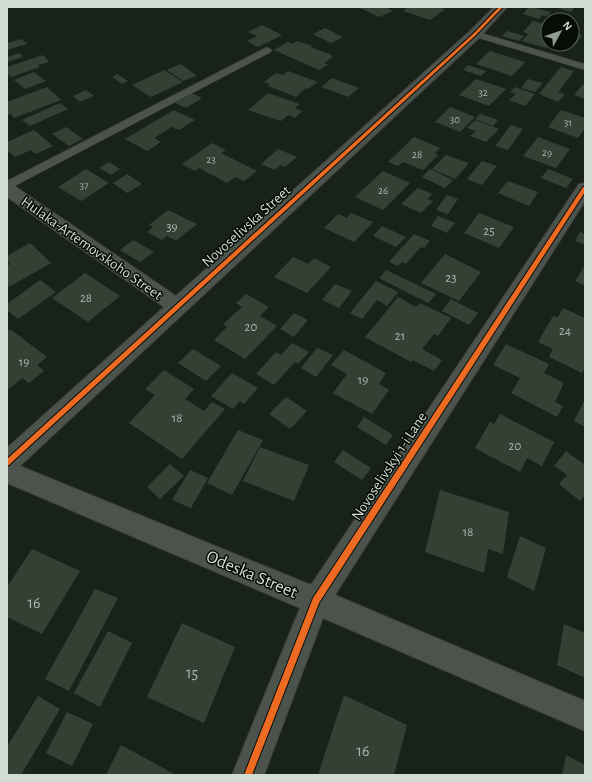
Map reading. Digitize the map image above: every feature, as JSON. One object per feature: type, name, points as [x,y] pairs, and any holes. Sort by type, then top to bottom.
[{"type":"street","name":"Novoselivska Street","points":[[7,464],[177,306],[475,34],[501,7]]},
{"type":"street","name":"Hulaka-Artemovskoho Street","points":[[7,188],[177,306]]},
{"type":"street","name":"Novoselivskyi 1-i Lane","points":[[248,775],[316,600],[585,188]]},
{"type":"street","name":"Odeska Street","points":[[7,472],[316,600],[585,716]]},
{"type":"lane","points":[[475,34],[585,67]]},
{"type":"lane","points":[[7,188],[267,50]]},
{"type":"building","points":[[358,7],[385,7],[393,11],[379,17]]},
{"type":"building","points":[[408,7],[438,7],[445,9],[430,20],[403,11]]},
{"type":"building","points":[[529,7],[551,12],[540,12],[539,19],[523,14]]},
{"type":"building","points":[[555,7],[575,7],[571,12]]},
{"type":"building","points":[[533,21],[540,23],[540,46],[522,41],[528,34],[523,32]]},
{"type":"building","points":[[262,25],[282,35],[258,47],[247,41],[257,36],[248,32]]},
{"type":"building","points":[[325,28],[343,37],[331,43],[313,34]]},
{"type":"building","points":[[507,31],[524,36],[519,41],[502,36]]},
{"type":"building","points":[[22,39],[27,44],[7,50],[7,43]]},
{"type":"building","points":[[297,41],[313,46],[310,47],[332,55],[330,56],[333,57],[324,63],[328,65],[319,70],[274,50],[288,42],[293,44]]},
{"type":"building","points":[[490,51],[525,62],[512,76],[476,64]]},
{"type":"building","points":[[20,53],[23,57],[7,62],[7,57]]},
{"type":"building","points":[[43,55],[49,62],[38,65],[40,67],[11,77],[7,73],[7,67]]},
{"type":"building","points":[[181,64],[197,76],[183,81],[167,70]]},
{"type":"building","points":[[468,65],[486,71],[481,76],[463,70]]},
{"type":"building","points":[[561,67],[574,71],[558,92],[565,94],[558,102],[539,94]]},
{"type":"building","points":[[164,70],[183,82],[151,97],[132,85]]},
{"type":"building","points":[[288,71],[318,82],[308,89],[306,88],[296,97],[268,86],[270,84],[264,82],[276,73],[283,75]]},
{"type":"building","points":[[34,72],[46,81],[25,89],[14,80]]},
{"type":"building","points":[[117,74],[128,81],[122,84],[112,77]]},
{"type":"building","points":[[332,78],[359,88],[348,97],[321,87]]},
{"type":"building","points":[[476,79],[506,89],[489,106],[459,95]]},
{"type":"building","points":[[528,79],[543,83],[535,92],[521,88]]},
{"type":"building","points":[[585,82],[585,99],[574,95]]},
{"type":"building","points":[[47,87],[61,100],[14,118],[11,114],[7,115],[7,102]]},
{"type":"building","points":[[515,87],[535,94],[525,106],[509,100],[516,94],[510,92]]},
{"type":"building","points":[[86,90],[94,96],[80,102],[73,96]]},
{"type":"building","points":[[191,93],[202,98],[186,108],[175,103]]},
{"type":"building","points":[[268,93],[300,104],[295,108],[302,111],[295,118],[288,115],[281,121],[248,110]]},
{"type":"building","points":[[60,103],[68,109],[30,126],[22,120]]},
{"type":"building","points":[[450,107],[475,117],[460,132],[435,122]]},
{"type":"building","points":[[174,110],[195,120],[179,130],[172,127],[154,138],[161,142],[147,151],[125,139]]},
{"type":"building","points":[[561,110],[585,118],[585,128],[578,138],[548,127]]},
{"type":"building","points":[[480,114],[498,120],[493,126],[475,119]]},
{"type":"building","points":[[475,120],[499,129],[486,142],[470,136],[476,131],[467,128]]},
{"type":"building","points":[[511,125],[523,129],[508,150],[495,146]]},
{"type":"building","points":[[66,127],[83,139],[69,146],[52,134]]},
{"type":"building","points":[[34,130],[53,146],[36,154],[31,150],[15,157],[7,150],[7,142]]},
{"type":"building","points":[[414,137],[440,148],[435,153],[438,155],[423,170],[403,162],[398,166],[388,162]]},
{"type":"building","points":[[538,137],[570,149],[556,168],[523,156]]},
{"type":"building","points":[[212,143],[226,150],[221,153],[257,171],[244,181],[235,177],[227,183],[199,168],[195,171],[182,164]]},
{"type":"building","points":[[278,149],[297,157],[285,167],[280,165],[275,170],[261,164]]},
{"type":"building","points":[[446,155],[469,163],[455,179],[432,169]]},
{"type":"building","points":[[482,161],[497,166],[482,185],[467,179]]},
{"type":"building","points":[[109,162],[120,169],[111,175],[99,168]]},
{"type":"building","points":[[86,169],[109,183],[81,201],[58,187]]},
{"type":"building","points":[[430,169],[453,180],[445,188],[422,177]]},
{"type":"building","points":[[548,169],[573,179],[566,188],[541,178]]},
{"type":"building","points":[[383,171],[410,183],[383,210],[355,197]]},
{"type":"building","points":[[127,174],[142,184],[127,193],[113,183]]},
{"type":"building","points":[[508,181],[538,192],[529,206],[498,193]]},
{"type":"building","points":[[418,188],[432,194],[427,199],[433,201],[421,213],[401,204]]},
{"type":"building","points":[[447,195],[458,199],[448,214],[436,210]]},
{"type":"building","points":[[168,210],[197,224],[176,241],[167,236],[162,240],[147,232],[153,227],[149,225]]},
{"type":"building","points":[[351,213],[373,222],[354,242],[324,228],[338,214],[347,218]]},
{"type":"building","points":[[479,213],[514,227],[499,248],[464,233]]},
{"type":"building","points":[[438,216],[455,223],[447,233],[431,226]]},
{"type":"building","points":[[382,226],[406,237],[396,247],[373,236]]},
{"type":"building","points":[[580,232],[585,234],[585,245],[575,241]]},
{"type":"building","points":[[414,234],[430,241],[424,248],[421,247],[406,264],[402,262],[398,266],[389,262]]},
{"type":"building","points":[[133,240],[154,252],[140,262],[120,250]]},
{"type":"building","points":[[30,243],[51,263],[9,287],[7,285],[7,266],[10,264],[7,261],[7,256]]},
{"type":"building","points":[[445,254],[481,272],[459,301],[421,283]]},
{"type":"building","points":[[293,257],[308,264],[314,258],[331,267],[307,293],[274,277]]},
{"type":"building","points":[[585,265],[585,286],[575,281]]},
{"type":"building","points":[[386,270],[436,294],[428,303],[379,278]]},
{"type":"building","points":[[85,273],[120,296],[88,322],[52,298]]},
{"type":"building","points":[[40,280],[56,292],[18,319],[7,310],[7,304]]},
{"type":"building","points":[[376,281],[398,292],[387,306],[377,300],[362,319],[350,313]]},
{"type":"building","points":[[335,284],[352,291],[339,308],[322,300]]},
{"type":"building","points":[[246,294],[269,307],[260,316],[277,326],[245,359],[214,340],[227,327],[223,324],[242,307],[236,303]]},
{"type":"building","points":[[398,297],[416,307],[420,303],[451,318],[438,336],[434,334],[422,349],[442,360],[434,371],[413,360],[411,362],[365,337]]},
{"type":"building","points":[[451,299],[478,313],[469,325],[442,311]]},
{"type":"building","points":[[563,308],[585,318],[585,367],[582,373],[549,357],[553,349],[538,342],[553,316],[558,317]]},
{"type":"building","points":[[294,313],[308,320],[294,337],[280,329]]},
{"type":"building","points":[[10,329],[47,357],[37,365],[44,371],[29,383],[22,378],[9,389],[7,387],[7,332]]},
{"type":"building","points":[[292,343],[309,352],[298,364],[295,362],[274,385],[256,374],[276,352],[281,355]]},
{"type":"building","points":[[506,344],[549,364],[544,373],[564,383],[555,402],[563,406],[557,417],[511,393],[520,378],[493,365]]},
{"type":"building","points":[[317,348],[333,355],[316,377],[301,368]]},
{"type":"building","points":[[193,349],[221,366],[206,381],[178,363]]},
{"type":"building","points":[[344,350],[386,373],[379,384],[389,390],[372,414],[333,393],[347,374],[331,365]]},
{"type":"building","points":[[164,370],[194,389],[185,399],[204,411],[212,402],[225,409],[182,459],[129,423],[155,395],[145,389]]},
{"type":"building","points":[[232,373],[258,388],[244,404],[240,401],[233,409],[211,396]]},
{"type":"building","points":[[286,397],[307,411],[290,429],[269,414]]},
{"type":"building","points":[[585,399],[585,427],[574,421]]},
{"type":"building","points":[[500,414],[554,442],[542,466],[527,458],[520,472],[475,448],[490,422],[494,424]]},
{"type":"building","points":[[364,417],[393,435],[386,445],[357,427]]},
{"type":"building","points":[[238,430],[263,440],[232,495],[207,483]]},
{"type":"building","points":[[260,447],[309,465],[294,501],[243,481]]},
{"type":"building","points":[[343,450],[371,468],[362,480],[334,462]]},
{"type":"building","points":[[566,451],[585,465],[585,495],[580,501],[559,484],[567,475],[554,466]]},
{"type":"building","points":[[170,464],[184,476],[160,499],[147,487]]},
{"type":"building","points":[[190,470],[208,478],[191,508],[172,500]]},
{"type":"building","points":[[440,490],[509,512],[503,554],[488,549],[484,573],[425,552]]},
{"type":"building","points":[[520,536],[546,548],[534,591],[507,577]]},
{"type":"building","points":[[32,549],[80,571],[42,634],[7,617],[7,587]]},
{"type":"building","points":[[95,589],[118,598],[69,691],[45,679]]},
{"type":"building","points":[[182,623],[235,647],[204,723],[147,697]]},
{"type":"building","points":[[564,624],[585,633],[585,678],[557,665]]},
{"type":"building","points":[[108,631],[132,643],[100,707],[74,693]]},
{"type":"building","points":[[344,695],[407,725],[394,775],[318,775]]},
{"type":"building","points":[[38,696],[60,709],[21,775],[7,775],[7,747]]},
{"type":"building","points":[[67,712],[93,724],[72,766],[46,753]]},
{"type":"building","points":[[121,745],[176,775],[106,775]]},
{"type":"building","points":[[566,755],[585,765],[585,775],[562,775]]},
{"type":"cycle path","points":[[7,463],[475,34],[501,7]]},
{"type":"cycle path","points":[[248,775],[316,601],[585,188]]}]
